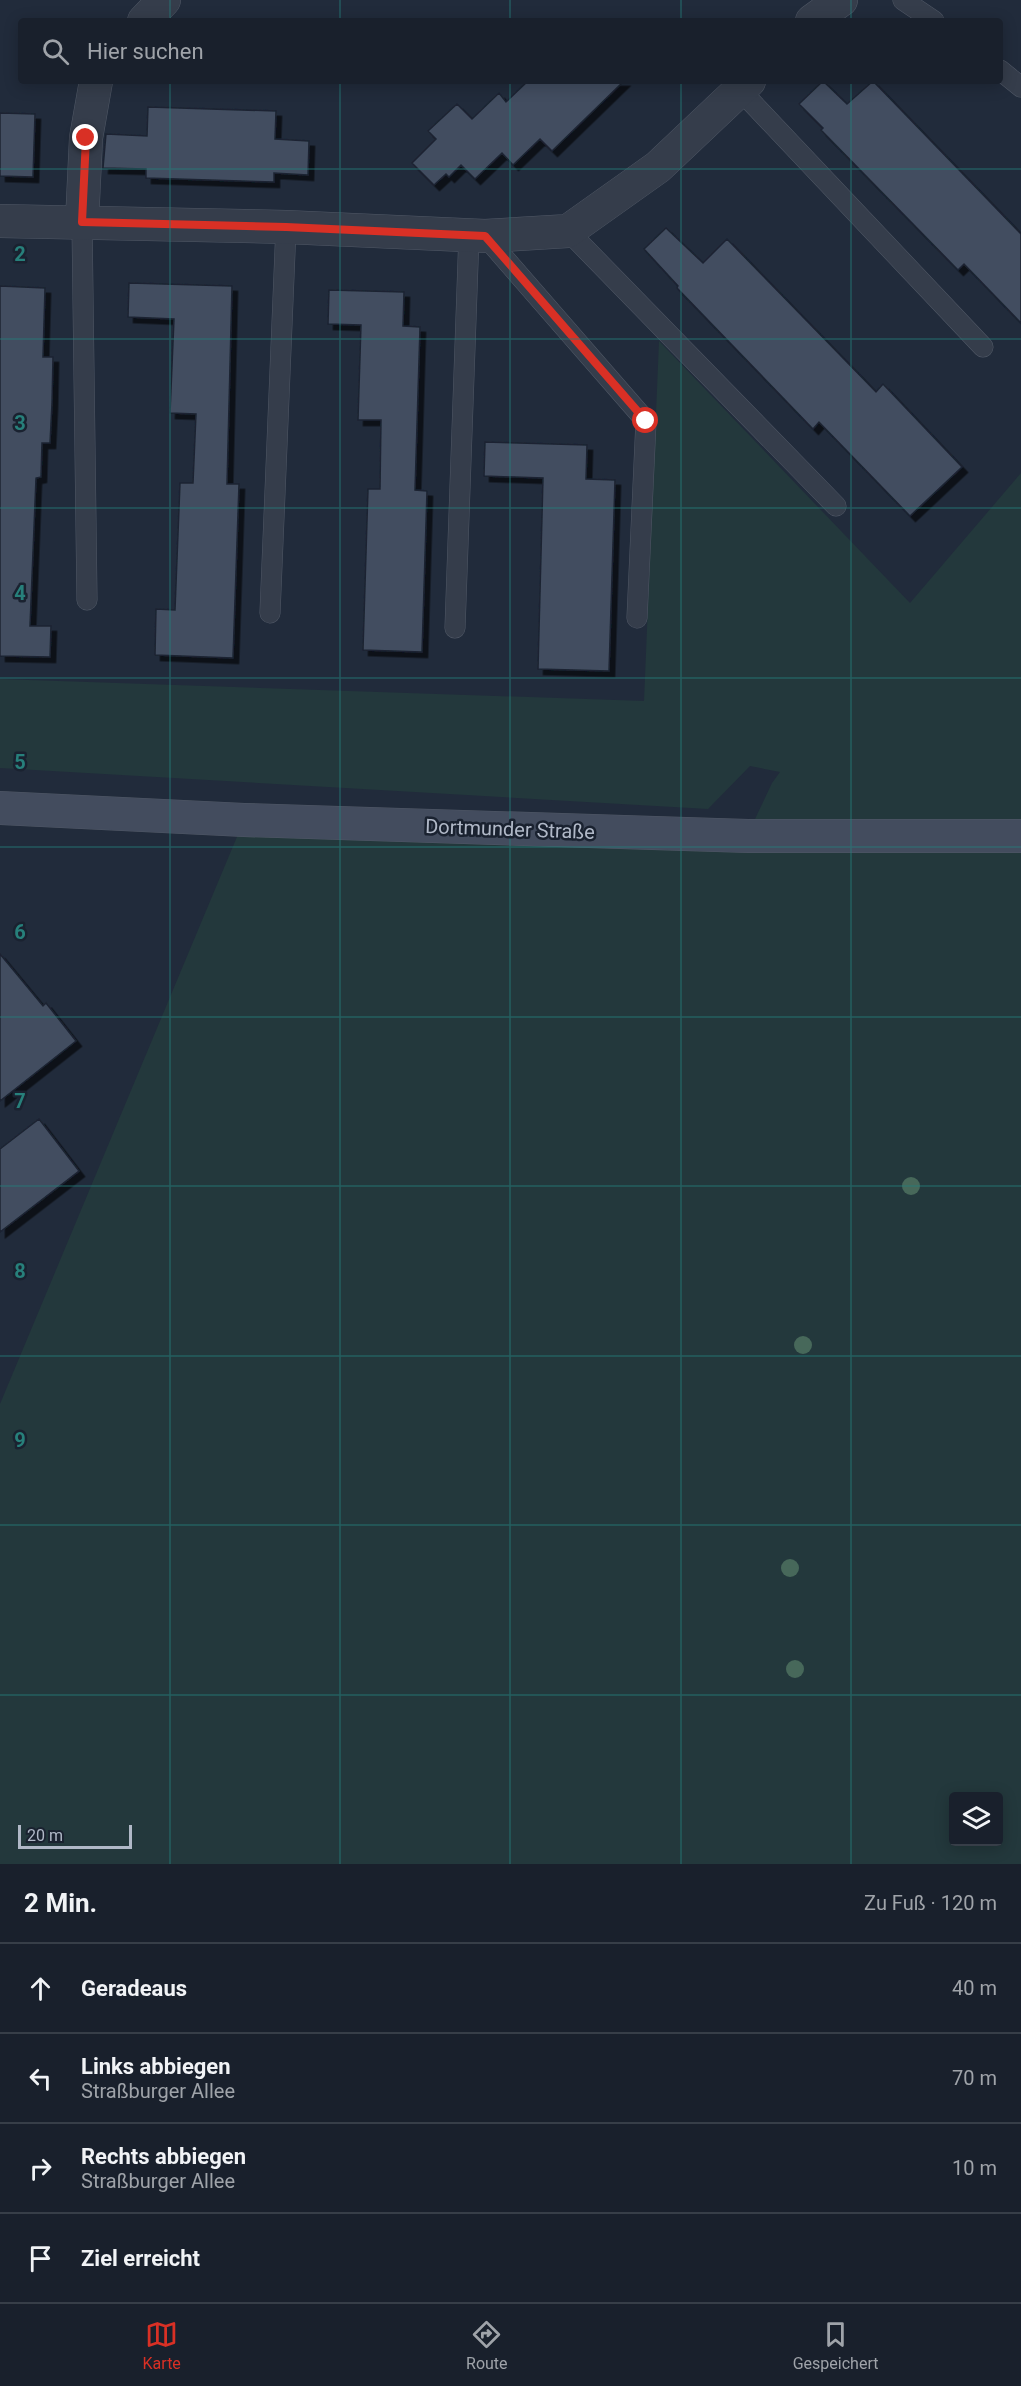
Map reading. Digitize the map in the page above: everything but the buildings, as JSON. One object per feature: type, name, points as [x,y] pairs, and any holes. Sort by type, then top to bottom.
[{"type":"main road","name":"Dortmunder Straße","points":[[0,808],[244,820],[748,836],[1021,836]]},
{"type":"street","points":[[147,18],[164,0]]},
{"type":"street","points":[[816,18],[841,0]]},
{"type":"street","points":[[82,222],[86,138],[95,84]]},
{"type":"street","points":[[0,221],[286,227],[477,235],[568,231],[658,167],[745,86]]},
{"type":"lane","points":[[903,0],[930,18]]},
{"type":"lane","points":[[1003,72],[1021,87]]},
{"type":"lane","points":[[745,86],[983,347]]},
{"type":"lane","points":[[82,222],[87,600]]},
{"type":"lane","points":[[270,613],[286,227]]},
{"type":"lane","points":[[568,231],[836,506]]},
{"type":"lane","points":[[477,235],[646,421],[637,618]]},
{"type":"lane","points":[[455,628],[477,235]]},
{"type":"green space","points":[[659,341],[910,603],[1021,473],[1021,1864],[0,1864],[0,1404],[244,820],[747,836],[772,783],[780,772],[750,766],[708,809],[0,768],[0,679],[644,701]]},
{"type":"route","points":[[86,138],[82,222],[286,227],[485,236],[646,421]]}]
